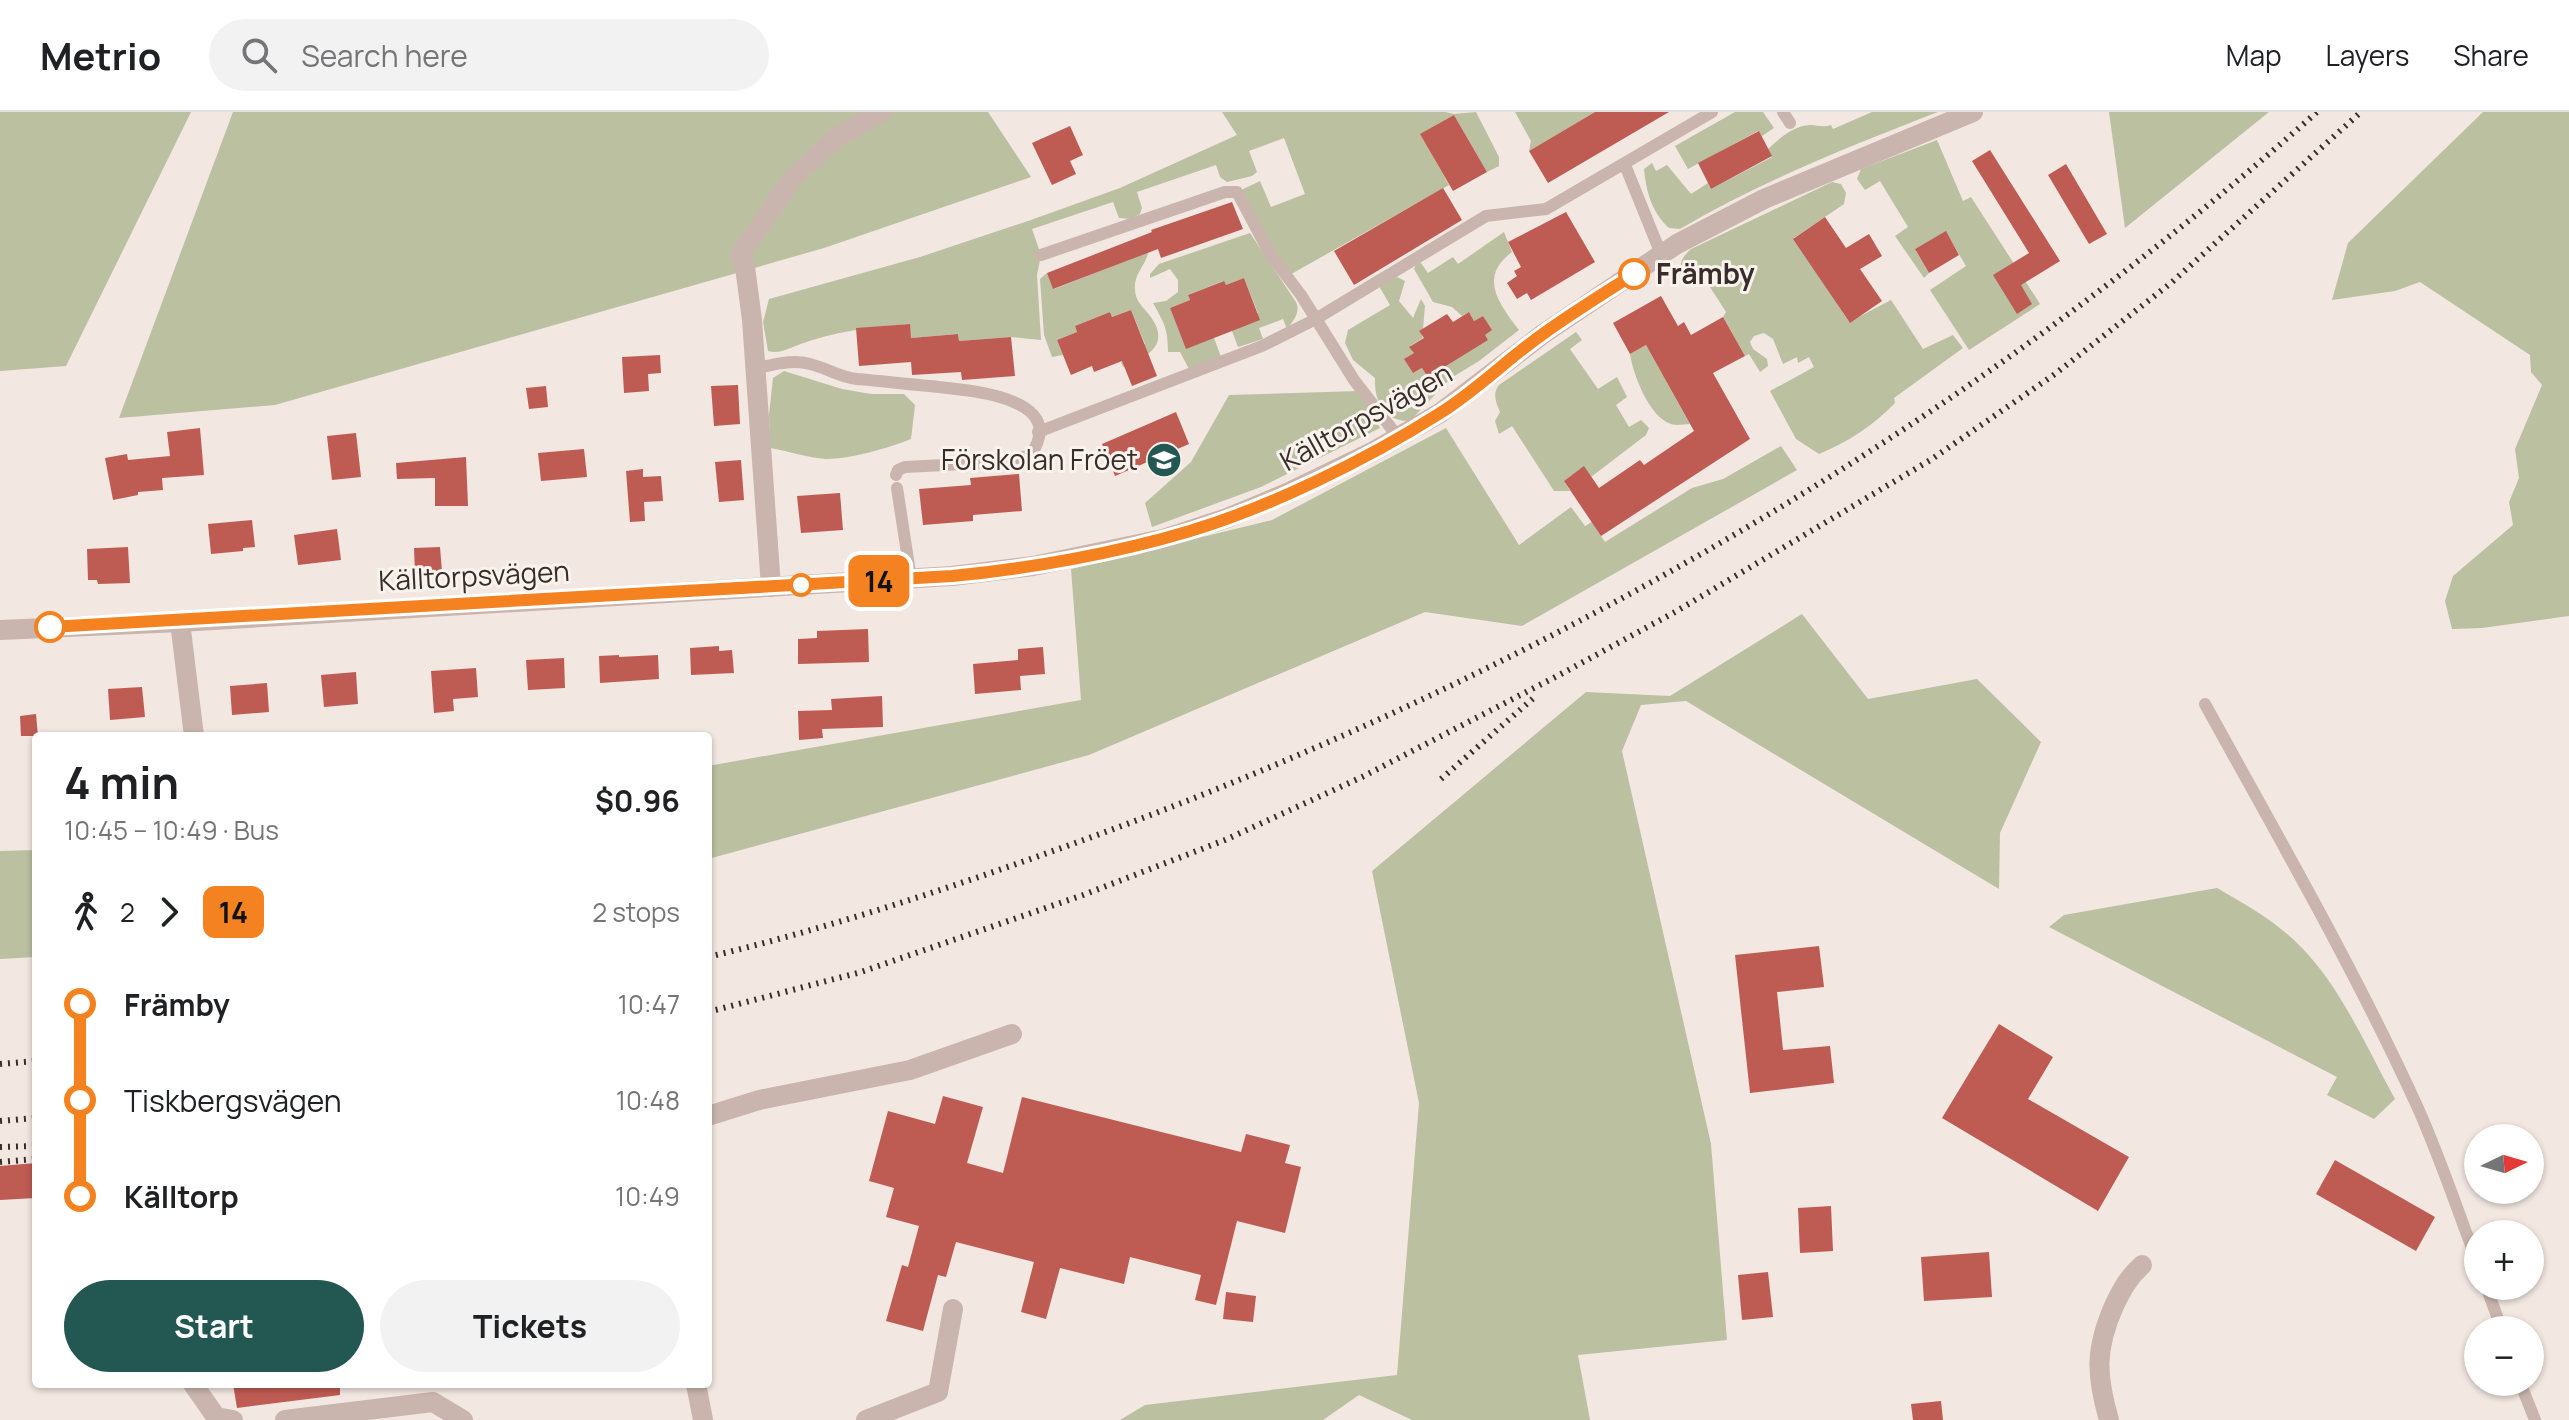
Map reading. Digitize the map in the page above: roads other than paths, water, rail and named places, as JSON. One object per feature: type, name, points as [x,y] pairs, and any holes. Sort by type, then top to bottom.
[{"type":"street","points":[[771,587],[756,368],[745,267],[740,255],[792,179],[837,137],[881,112]]},
{"type":"street","name":"Källtorpsvägen","points":[[0,630],[911,579],[1033,566],[1192,531],[1287,493],[1398,437],[1463,398],[1543,334],[1677,244],[1764,199],[1973,112]]},
{"type":"street","points":[[180,622],[194,732]]},
{"type":"street","points":[[712,1115],[759,1100],[910,1070],[1012,1034]]},
{"type":"street","points":[[2109,1420],[2098,1373],[2103,1332],[2126,1280],[2142,1265]]},
{"type":"street","points":[[866,1420],[938,1392],[953,1309]]},
{"type":"street","points":[[196,1388],[216,1417],[233,1420]]},
{"type":"street","points":[[697,1388],[703,1420]]},
{"type":"street","points":[[285,1420],[433,1402],[463,1420]]},
{"type":"lane","points":[[1038,432],[1262,346],[1314,320],[1486,216],[1546,209],[1625,165],[1695,117],[1712,112]]},
{"type":"lane","points":[[1625,165],[1661,254]]},
{"type":"lane","points":[[1041,255],[1225,192],[1237,192],[1270,254],[1301,295],[1354,380],[1398,437]]},
{"type":"lane","points":[[756,368],[798,362],[841,377],[986,392],[1014,401],[1033,414],[1038,432],[1036,447],[1030,456],[898,470],[897,482],[911,579]]},
{"type":"lane","points":[[2205,704],[2377,1021],[2418,1109],[2464,1228]]},
{"type":"lane","points":[[2526,1396],[2535,1420]]},
{"type":"railway","points":[[712,956],[894,905],[1078,842],[1247,777],[1412,704],[1574,624],[1732,536],[1886,441],[2035,338],[2179,229],[2317,112]]},
{"type":"railway","points":[[712,1011],[861,972],[1083,895],[1225,840],[1362,777],[1675,612],[1932,459],[2055,374],[2171,283],[2361,112]]},
{"type":"railway","points":[[1441,779],[1537,695]]},
{"type":"railway","points":[[0,1064],[32,1061]]},
{"type":"railway","points":[[0,1121],[32,1118]]},
{"type":"railway","points":[[0,1147],[32,1146]]},
{"type":"railway","points":[[0,1162],[32,1159]]},
{"type":"place","name":"Främby","points":[[1634,274]]},
{"type":"place","name":"Förskolan Fröet","points":[[1164,460]]}]
